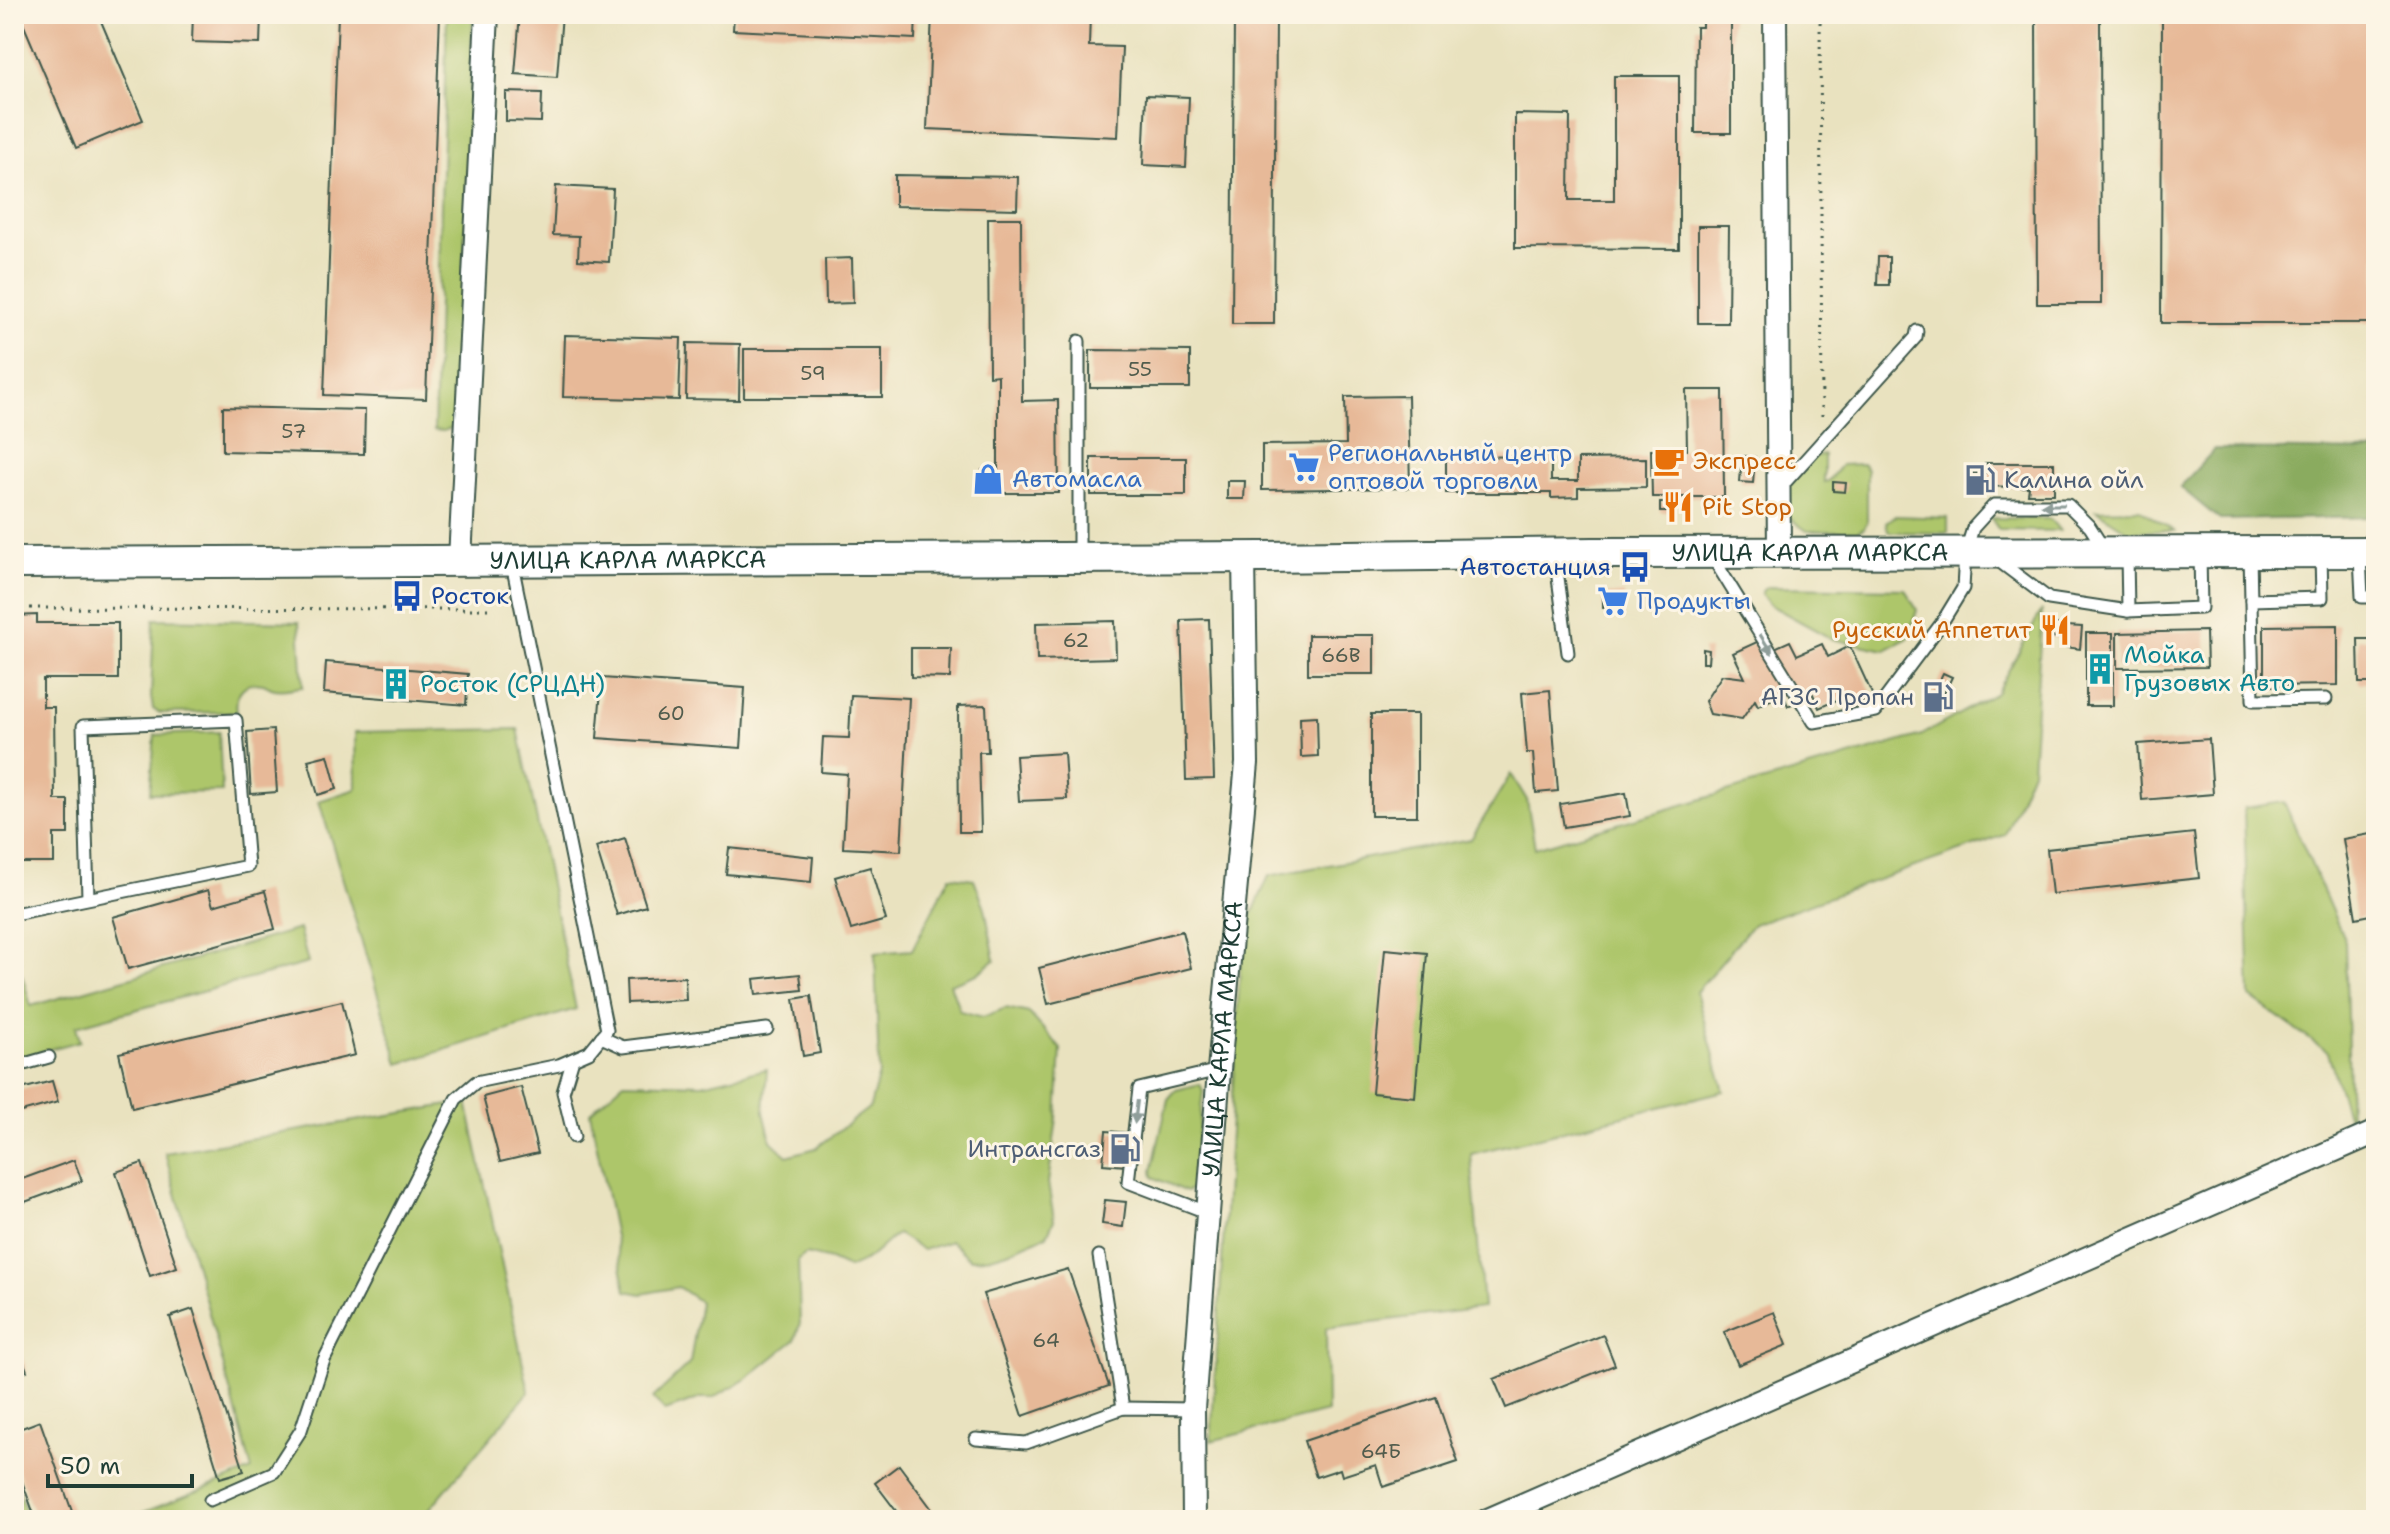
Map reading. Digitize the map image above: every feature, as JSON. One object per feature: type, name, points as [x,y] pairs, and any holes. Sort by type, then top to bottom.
[{"type":"main road","name":"УЛИЦА КАРЛА МАРКСА","points":[[14,563],[2368,552]]},
{"type":"street","points":[[460,560],[487,14]]},
{"type":"street","points":[[1775,14],[1779,554]]},
{"type":"street","name":"УЛИЦА КАРЛА МАРКСА","points":[[1194,1520],[1193,1409],[1247,763],[1244,557]]},
{"type":"street","points":[[1488,1520],[2376,1132]]},
{"type":"lane","points":[[1778,491],[1916,337],[1917,331]]},
{"type":"lane","points":[[1079,341],[1079,558]]},
{"type":"lane","points":[[1711,554],[1814,722],[1876,711],[1941,624],[1963,588],[1977,554],[1973,528],[1994,505],[2068,505],[2117,553],[2128,611]]},
{"type":"lane","points":[[2250,552],[2253,700],[2326,699]]},
{"type":"lane","points":[[2251,600],[2322,598],[2321,552]]},
{"type":"lane","points":[[2368,552],[2362,597],[2376,597]]},
{"type":"lane","points":[[1977,554],[2049,599],[2128,611],[2201,608],[2200,553]]},
{"type":"lane","points":[[1555,554],[1568,653]]},
{"type":"lane","points":[[210,1500],[274,1472],[301,1430],[324,1360],[456,1099],[476,1082],[559,1065],[589,1052],[607,1030],[511,560]]},
{"type":"lane","points":[[14,914],[248,866],[236,720],[83,726],[88,898]]},
{"type":"lane","points":[[601,1037],[623,1047],[767,1029]]},
{"type":"lane","points":[[14,1067],[49,1057]]},
{"type":"lane","points":[[573,1059],[563,1092],[574,1137]]},
{"type":"lane","points":[[1210,1214],[1128,1182],[1139,1089],[1219,1070]]},
{"type":"lane","points":[[1099,1256],[1123,1408]]},
{"type":"lane","points":[[976,1439],[1026,1443],[1123,1408],[1193,1409]]},
{"type":"path","points":[[1820,14],[1822,441]]},
{"type":"path","points":[[14,608],[488,609]]},
{"type":"green space","points":[[447,14],[473,14],[458,426],[443,431],[434,430]]},
{"type":"green space","points":[[2215,449],[2376,451],[2376,517],[2220,520],[2180,487]]},
{"type":"green space","points":[[1824,455],[1824,482],[1841,465],[1863,464],[1867,471],[1867,522],[1858,531],[1807,531],[1785,515],[1782,492],[1815,456]]},
{"type":"green space","points":[[2139,509],[2174,531],[2128,531],[2096,510]]},
{"type":"green space","points":[[1895,516],[1948,518],[1948,533],[1888,531],[1886,522]]},
{"type":"green space","points":[[1991,518],[2050,519],[2060,531],[1999,530]]},
{"type":"green space","points":[[1768,587],[1905,589],[1917,610],[1908,638],[1885,650],[1832,639],[1770,605],[1761,594]]},
{"type":"green space","points":[[2042,610],[2032,770],[2005,835],[1753,924],[1696,992],[1724,1091],[1471,1154],[1483,1308],[1326,1328],[1327,1412],[1211,1441],[1242,937],[1269,876],[1471,839],[1511,774],[1527,800],[1535,848],[1922,735],[1996,693]]},
{"type":"green space","points":[[154,619],[299,622],[303,687],[278,689],[250,684],[239,694],[237,712],[160,713],[153,709],[151,697]]},
{"type":"green space","points":[[518,729],[576,1009],[399,1064],[319,801],[356,789],[355,732]]},
{"type":"green space","points":[[219,732],[222,792],[150,793],[155,735]]},
{"type":"green space","points":[[2284,802],[2345,941],[2350,1125],[2328,1052],[2250,997],[2244,808]]},
{"type":"green space","points":[[950,876],[974,879],[985,908],[995,960],[977,974],[950,984],[960,1011],[983,1017],[1006,1008],[1029,1013],[1061,1049],[1057,1118],[1048,1183],[1054,1220],[1047,1235],[1010,1251],[970,1259],[951,1241],[923,1250],[897,1234],[869,1258],[848,1268],[806,1254],[798,1260],[800,1323],[795,1340],[746,1379],[712,1398],[701,1398],[665,1411],[653,1398],[690,1363],[700,1302],[678,1287],[642,1294],[626,1291],[590,1112],[624,1082],[702,1084],[767,1069],[764,1112],[771,1141],[787,1156],[816,1148],[870,1107],[879,1074],[875,953],[912,950]]},
{"type":"green space","points":[[299,929],[308,963],[76,1026],[80,1041],[14,1059],[14,977],[22,975],[31,1006]]},
{"type":"green space","points":[[1200,1084],[1203,1091],[1192,1189],[1186,1192],[1153,1177],[1152,1171],[1168,1099],[1176,1090]]},
{"type":"green space","points":[[467,1102],[529,1392],[420,1520],[124,1520],[252,1470],[165,1153]]},
{"type":"green space","points":[[14,1474],[28,1520],[14,1520]]},
{"type":"building","points":[[19,14],[98,14],[143,120],[76,148]]},
{"type":"building","points":[[193,14],[261,14],[260,44],[192,42]]},
{"type":"building","points":[[338,14],[440,14],[426,399],[324,395]]},
{"type":"building","points":[[520,14],[562,14],[557,77],[515,74]]},
{"type":"building","points":[[734,14],[916,14],[915,39],[733,30]]},
{"type":"building","points":[[932,14],[1090,14],[1089,46],[1122,47],[1118,137],[927,129]]},
{"type":"building","points":[[1702,14],[1731,14],[1731,133],[1695,133],[1696,27],[1702,27]]},
{"type":"building","points":[[2036,14],[2100,14],[2101,304],[2037,304]]},
{"type":"building","points":[[2162,14],[2376,14],[2376,323],[2161,323]]},
{"type":"building","points":[[1234,16],[1276,16],[1274,324],[1232,324]]},
{"type":"building","points":[[1614,76],[1679,76],[1679,249],[1515,248],[1515,114],[1570,115],[1569,200],[1614,200]]},
{"type":"building","points":[[506,92],[542,93],[541,122],[506,121]]},
{"type":"building","points":[[1146,95],[1189,97],[1186,167],[1143,165]]},
{"type":"building","points":[[895,175],[1018,177],[1017,209],[895,206]]},
{"type":"building","points":[[556,186],[613,189],[609,262],[578,260],[579,236],[553,235]]},
{"type":"building","points":[[988,218],[1021,218],[1022,401],[1058,400],[1059,493],[982,493],[982,470],[998,470],[998,375],[989,376]]},
{"type":"building","points":[[1698,226],[1729,226],[1728,323],[1698,323]]},
{"type":"building","points":[[1878,257],[1889,257],[1889,285],[1877,285]]},
{"type":"building","points":[[852,258],[853,303],[826,304],[825,259]]},
{"type":"building","points":[[565,335],[681,338],[679,400],[563,397]]},
{"type":"building","points":[[687,343],[740,344],[739,400],[686,399]]},
{"type":"building","points":[[744,349],[882,349],[882,397],[744,397]]},
{"type":"building","points":[[1090,350],[1190,351],[1190,388],[1090,388]]},
{"type":"building","points":[[1686,390],[1723,390],[1724,497],[1652,497],[1651,450],[1687,450]]},
{"type":"building","points":[[1408,396],[1410,488],[1262,490],[1262,445],[1346,444],[1345,397]]},
{"type":"building","points":[[223,407],[365,410],[364,454],[223,451]]},
{"type":"building","points":[[1551,456],[1551,481],[1578,481],[1578,459],[1646,458],[1646,487],[1578,488],[1578,497],[1551,498],[1551,493],[1446,493],[1446,457]]},
{"type":"building","points":[[1742,456],[1755,457],[1753,483],[1740,482]]},
{"type":"building","points":[[1091,458],[1186,458],[1186,495],[1091,495]]},
{"type":"building","points":[[1985,463],[2054,463],[2054,494],[2028,494],[2029,487],[1968,486],[1968,473],[1985,473]]},
{"type":"building","points":[[1227,481],[1245,481],[1244,499],[1227,499]]},
{"type":"building","points":[[1833,482],[1846,483],[1845,492],[1833,491]]},
{"type":"building","points":[[1660,503],[1670,503],[1670,512],[1660,512]]},
{"type":"building","name":"Продукты","points":[[1624,594],[1624,607],[1603,608],[1603,595]]},
{"type":"building","points":[[37,615],[37,623],[118,623],[118,679],[43,679],[43,707],[54,707],[55,800],[68,800],[68,834],[54,834],[54,863],[14,863],[14,616]]},
{"type":"building","points":[[1209,619],[1214,779],[1186,780],[1181,620]]},
{"type":"building","points":[[1115,621],[1116,658],[1037,660],[1036,623]]},
{"type":"building","points":[[2051,624],[2062,625],[2061,638],[2050,637]]},
{"type":"building","points":[[2338,625],[2338,685],[2264,686],[2264,626]]},
{"type":"building","points":[[2066,626],[2082,627],[2080,649],[2064,647]]},
{"type":"building","points":[[2206,631],[2207,667],[2117,668],[2117,633]]},
{"type":"building","name":"Мойка Грузовых Авто","points":[[2086,633],[2113,633],[2113,706],[2086,706]]},
{"type":"building","points":[[1308,635],[1374,635],[1374,674],[1308,674]]},
{"type":"building","points":[[2358,639],[2376,639],[2376,683],[2359,683]]},
{"type":"building","points":[[1759,641],[1764,653],[1790,641],[1797,655],[1822,644],[1828,657],[1850,646],[1873,696],[1848,708],[1843,697],[1819,708],[1813,694],[1788,706],[1783,694],[1758,706],[1755,700],[1742,719],[1710,714],[1705,701],[1722,675],[1745,678],[1733,653]]},
{"type":"building","points":[[911,648],[951,648],[950,678],[911,677]]},
{"type":"building","points":[[1703,649],[1709,650],[1708,663],[1703,663]]},
{"type":"building","name":"Росток (СРЦДН)","points":[[326,662],[468,674],[466,705],[324,693]]},
{"type":"building","points":[[1943,673],[1952,677],[1940,702],[1931,698]]},
{"type":"building","points":[[602,678],[745,688],[741,748],[597,738]]},
{"type":"building","points":[[1550,690],[1558,791],[1536,793],[1533,753],[1527,753],[1522,693]]},
{"type":"building","points":[[851,695],[909,698],[901,851],[843,848],[847,774],[821,772],[823,737],[849,738]]},
{"type":"building","points":[[986,705],[988,752],[979,752],[981,832],[959,832],[958,706]]},
{"type":"building","points":[[1371,714],[1417,714],[1417,816],[1371,816]]},
{"type":"building","points":[[1317,716],[1318,756],[1301,757],[1300,717]]},
{"type":"building","points":[[273,730],[277,792],[251,794],[247,732]]},
{"type":"building","points":[[2209,739],[2213,794],[2142,800],[2138,744]]},
{"type":"building","points":[[1064,753],[1067,799],[1019,801],[1016,756]]},
{"type":"building","points":[[328,755],[337,789],[318,795],[308,760]]},
{"type":"building","points":[[1626,793],[1630,816],[1564,827],[1560,804]]},
{"type":"building","points":[[2194,833],[2199,878],[2052,894],[2047,849]]},
{"type":"building","points":[[2376,833],[2376,914],[2356,918],[2343,839]]},
{"type":"building","points":[[625,838],[646,906],[617,915],[596,847]]},
{"type":"building","points":[[729,848],[813,857],[811,882],[726,874]]},
{"type":"building","points":[[870,867],[886,920],[851,930],[835,877]]},
{"type":"building","points":[[208,890],[213,906],[265,891],[275,929],[128,969],[113,917]]},
{"type":"building","points":[[1182,931],[1191,968],[1048,1004],[1039,968]]},
{"type":"building","points":[[1385,949],[1427,953],[1415,1097],[1372,1093]]},
{"type":"building","points":[[800,974],[802,990],[756,995],[754,979]]},
{"type":"building","points":[[685,977],[686,1000],[627,1003],[626,980]]},
{"type":"building","points":[[811,996],[820,1053],[803,1056],[794,999]]},
{"type":"building","points":[[342,1001],[355,1055],[132,1108],[119,1053]]},
{"type":"building","points":[[52,1081],[58,1102],[14,1114],[14,1091]]},
{"type":"building","points":[[521,1087],[538,1153],[500,1162],[483,1097]]},
{"type":"building","points":[[1106,1131],[1140,1134],[1137,1167],[1103,1164]]},
{"type":"building","points":[[74,1160],[82,1181],[14,1206],[14,1182]]},
{"type":"building","points":[[142,1163],[177,1267],[150,1276],[116,1172]]},
{"type":"building","points":[[1105,1200],[1126,1202],[1123,1227],[1102,1224]]},
{"type":"building","points":[[1068,1269],[1109,1386],[1023,1416],[983,1294]]},
{"type":"building","points":[[193,1309],[244,1471],[220,1478],[170,1317]]},
{"type":"building","points":[[1774,1312],[1787,1345],[1738,1365],[1724,1332]]},
{"type":"building","points":[[14,1335],[27,1371],[14,1376]]},
{"type":"building","points":[[1603,1335],[1615,1365],[1506,1408],[1494,1379]]},
{"type":"building","points":[[1436,1397],[1458,1462],[1383,1487],[1376,1465],[1342,1476],[1340,1469],[1316,1477],[1304,1441]]},
{"type":"building","points":[[40,1421],[75,1520],[36,1520],[14,1459],[14,1431]]},
{"type":"building","points":[[899,1465],[940,1520],[903,1520],[875,1483]]},
{"type":"building","points":[[1334,1514],[1336,1520],[1317,1520],[1317,1519]]},
{"type":"place","name":"Экспресс","points":[[1669,461]]},
{"type":"place","name":"Региональный центр оптовой торговли","points":[[1304,467]]},
{"type":"place","name":"Автомасла","points":[[988,479]]},
{"type":"place","name":"Калина ойл","points":[[1980,480]]},
{"type":"place","name":"Pit Stop","points":[[1678,507]]},
{"type":"place","name":"Автостанция","points":[[1635,567]]},
{"type":"place","name":"Росток","points":[[407,596]]},
{"type":"place","name":"Продукты","points":[[1613,601]]},
{"type":"place","name":"Русский Аппетит","points":[[2055,630]]},
{"type":"place","name":"Мойка Грузовых Авто","points":[[2100,669]]},
{"type":"place","name":"Росток (СРЦДН)","points":[[396,684]]},
{"type":"place","name":"АГЗС Пропан","points":[[1938,697]]},
{"type":"place","name":"Интрансгаз","points":[[1125,1149]]}]
